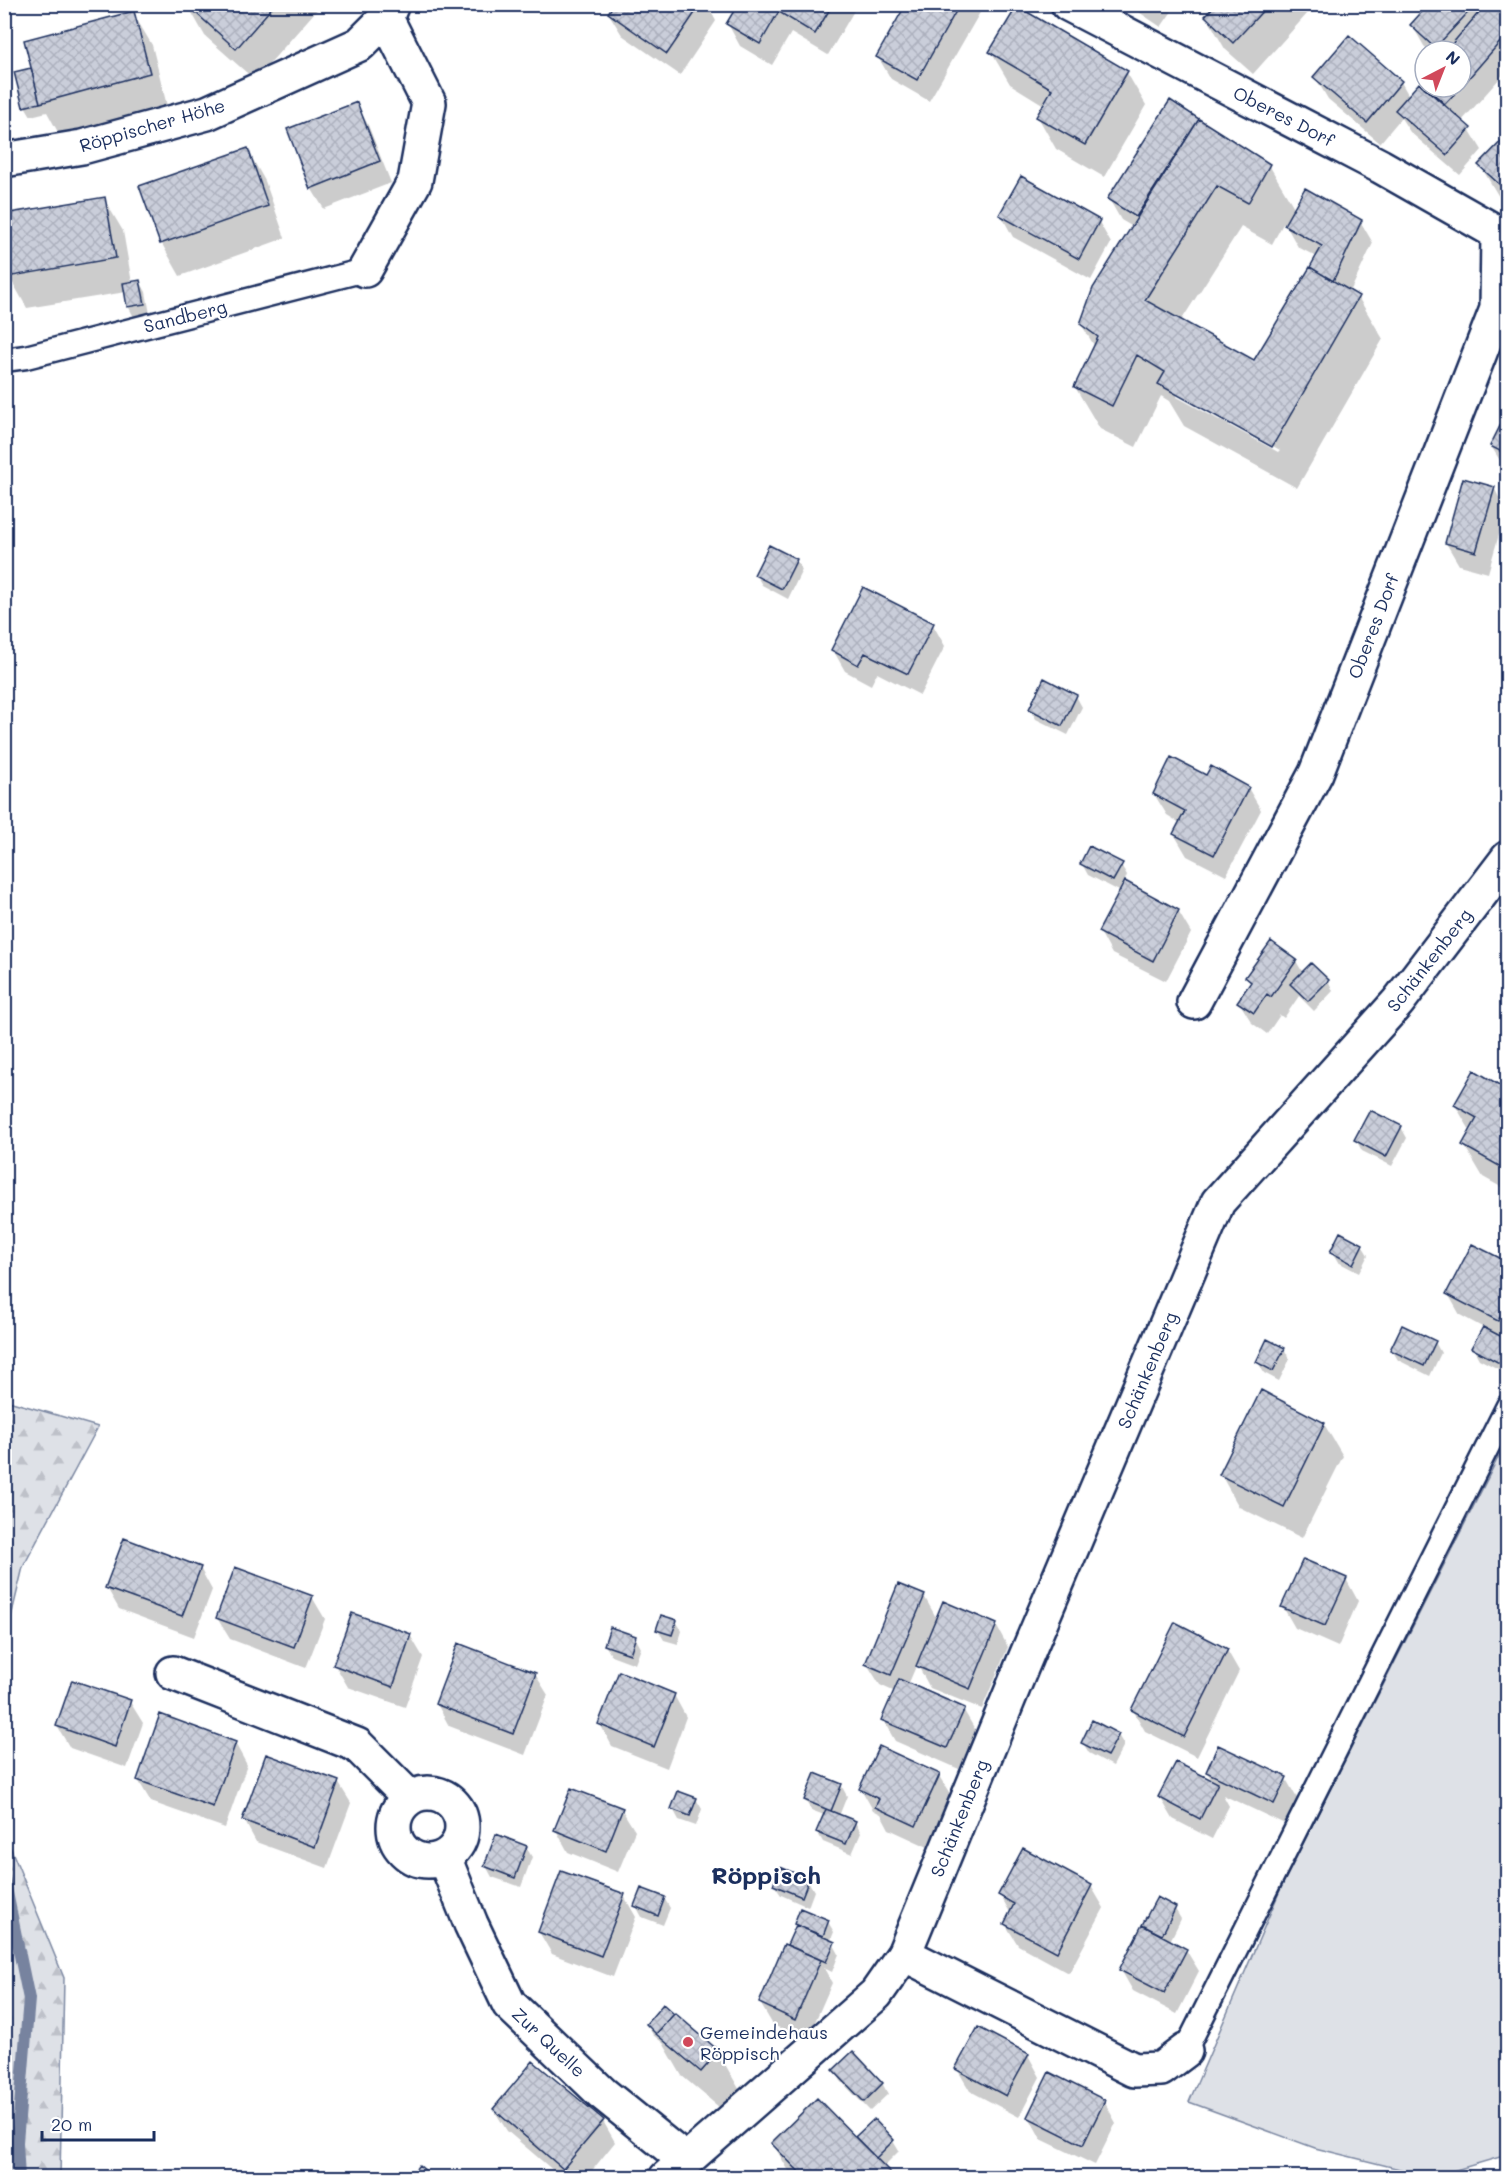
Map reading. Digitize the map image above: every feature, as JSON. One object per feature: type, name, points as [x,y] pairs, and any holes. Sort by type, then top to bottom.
[{"type":"street","name":"Oberes Dorf","points":[[1068,4],[1380,166],[1503,233],[1497,309],[1316,773],[1194,1002]]},
{"type":"street","name":"Röppischer Höhe","points":[[4,160],[82,147],[207,113],[360,44],[389,11]]},
{"type":"street","points":[[365,270],[415,181],[429,103],[389,11]]},
{"type":"street","name":"Schänkenberg","points":[[676,2169],[876,1994],[904,1954],[1022,1666],[1218,1202],[1398,1002],[1508,858]]},
{"type":"street","points":[[173,1673],[357,1745],[410,1798]]},
{"type":"street","points":[[431,1793],[442,1796],[458,1810],[462,1821],[462,1832],[453,1851],[433,1862],[410,1857],[401,1849],[393,1827],[398,1811],[410,1798],[431,1793]]},
{"type":"street","name":"Zur Quelle","points":[[444,1857],[471,1924],[508,2004],[602,2092],[676,2169]]},
{"type":"street","points":[[904,1954],[1134,2070],[1161,2069],[1185,2051]]},
{"type":"lane","name":"Sandberg","points":[[4,360],[37,354],[365,270]]},
{"type":"lane","points":[[1185,2051],[1508,1406]]},
{"type":"green space","points":[[5,1400],[98,1427],[23,1567],[5,1642]]},
{"type":"green space","points":[[1507,1440],[1507,2155],[1432,2177],[1315,2148],[1189,2102],[1284,1881]]},
{"type":"green space","points":[[4,1838],[7,1839],[64,1978],[60,2177],[5,2177]]},
{"type":"building","points":[[186,4],[275,4],[236,49]]},
{"type":"building","points":[[614,4],[701,4],[667,54],[608,13]]},
{"type":"building","points":[[738,4],[783,4],[760,44],[726,24]]},
{"type":"building","points":[[783,4],[833,4],[815,34],[779,12]]},
{"type":"building","points":[[906,4],[960,4],[917,80],[876,57]]},
{"type":"building","points":[[1216,4],[1269,4],[1233,43],[1205,16]]},
{"type":"building","points":[[1429,4],[1476,4],[1443,39],[1425,39],[1410,25]]},
{"type":"building","points":[[1486,4],[1508,4],[1508,33],[1473,73],[1473,39],[1456,39]]},
{"type":"building","points":[[1017,6],[1128,71],[1085,145],[1036,117],[1052,89],[989,52]]},
{"type":"building","points":[[134,11],[150,73],[40,103],[24,40]]},
{"type":"building","points":[[1349,35],[1402,81],[1367,123],[1313,77]]},
{"type":"building","points":[[31,68],[40,103],[23,107],[14,72]]},
{"type":"building","points":[[1413,90],[1413,99],[1437,99],[1471,128],[1447,155],[1395,110]]},
{"type":"building","points":[[1439,99],[1450,99],[1445,104]]},
{"type":"building","points":[[1170,100],[1199,119],[1136,217],[1107,199]]},
{"type":"building","points":[[357,102],[380,161],[310,189],[287,129]]},
{"type":"building","points":[[1199,119],[1270,164],[1248,203],[1217,186],[1145,300],[1254,360],[1310,267],[1359,296],[1272,447],[1158,384],[1165,372],[1137,355],[1112,406],[1074,387],[1098,337],[1080,324],[1093,288]]},
{"type":"building","points":[[1508,134],[1508,192],[1478,165]]},
{"type":"building","points":[[248,148],[268,206],[160,244],[139,186]]},
{"type":"building","points":[[1021,176],[1100,220],[1079,259],[999,215]]},
{"type":"building","points":[[1305,188],[1362,220],[1333,281],[1310,267],[1322,246],[1284,225]]},
{"type":"building","points":[[105,197],[116,258],[7,277],[4,260],[4,214]]},
{"type":"building","points":[[140,280],[145,304],[127,307],[123,283]]},
{"type":"building","points":[[1508,410],[1508,455],[1490,446]]},
{"type":"building","points":[[1463,478],[1495,487],[1476,552],[1445,543]]},
{"type":"building","points":[[769,545],[797,559],[782,589],[754,575]]},
{"type":"building","points":[[863,587],[934,623],[908,674],[865,653],[858,665],[831,650]]},
{"type":"building","points":[[1044,678],[1077,695],[1062,726],[1029,709]]},
{"type":"building","points":[[1171,757],[1206,775],[1211,766],[1249,787],[1214,855],[1173,834],[1185,811],[1153,794]]},
{"type":"building","points":[[1089,846],[1123,863],[1113,881],[1080,864]]},
{"type":"building","points":[[1125,881],[1179,910],[1153,961],[1098,932]]},
{"type":"building","points":[[1271,941],[1297,960],[1271,997],[1267,994],[1254,1013],[1237,1002],[1251,982],[1245,977]]},
{"type":"building","points":[[1311,963],[1329,980],[1308,1001],[1290,984]]},
{"type":"building","points":[[1474,1070],[1508,1090],[1508,1171],[1462,1145],[1477,1118],[1454,1105]]},
{"type":"building","points":[[1370,1110],[1402,1126],[1386,1157],[1354,1140]]},
{"type":"building","points":[[1340,1232],[1363,1244],[1353,1264],[1330,1252]]},
{"type":"building","points":[[1472,1244],[1508,1262],[1508,1303],[1498,1321],[1446,1294]]},
{"type":"building","points":[[1402,1325],[1436,1341],[1424,1366],[1390,1350]]},
{"type":"building","points":[[1483,1327],[1508,1340],[1508,1360],[1505,1366],[1471,1348]]},
{"type":"building","points":[[1267,1339],[1285,1348],[1273,1371],[1256,1362]]},
{"type":"building","points":[[1261,1390],[1325,1423],[1284,1507],[1219,1475]]},
{"type":"building","points":[[124,1538],[201,1567],[182,1616],[105,1588]]},
{"type":"building","points":[[1303,1559],[1347,1578],[1325,1626],[1281,1607]]},
{"type":"building","points":[[235,1567],[313,1596],[294,1647],[216,1618]]},
{"type":"building","points":[[898,1584],[925,1595],[891,1675],[865,1664]]},
{"type":"building","points":[[943,1601],[997,1624],[970,1689],[916,1666]]},
{"type":"building","points":[[352,1613],[411,1634],[393,1687],[333,1665]]},
{"type":"building","points":[[661,1615],[677,1620],[672,1635],[656,1630]]},
{"type":"building","points":[[1175,1622],[1228,1649],[1184,1737],[1131,1710]]},
{"type":"building","points":[[610,1627],[636,1636],[630,1654],[604,1645]]},
{"type":"building","points":[[458,1643],[536,1673],[513,1734],[435,1704]]},
{"type":"building","points":[[619,1671],[675,1694],[654,1747],[598,1724]]},
{"type":"building","points":[[899,1679],[965,1708],[947,1748],[881,1720]]},
{"type":"building","points":[[72,1680],[131,1700],[115,1747],[56,1726]]},
{"type":"building","points":[[160,1714],[236,1742],[213,1807],[137,1780]]},
{"type":"building","points":[[1092,1720],[1119,1734],[1107,1756],[1081,1743]]},
{"type":"building","points":[[1218,1745],[1287,1777],[1274,1804],[1206,1772]]},
{"type":"building","points":[[879,1746],[940,1774],[916,1826],[875,1807],[879,1799],[859,1789]]},
{"type":"building","points":[[266,1754],[339,1781],[315,1847],[242,1820]]},
{"type":"building","points":[[1176,1762],[1218,1783],[1200,1819],[1158,1797]]},
{"type":"building","points":[[815,1773],[842,1784],[831,1811],[804,1800]]},
{"type":"building","points":[[571,1788],[623,1808],[606,1851],[554,1830]]},
{"type":"building","points":[[678,1791],[697,1798],[690,1816],[671,1809]]},
{"type":"building","points":[[826,1809],[856,1821],[846,1844],[816,1832]]},
{"type":"building","points":[[496,1834],[527,1846],[515,1878],[484,1866]]},
{"type":"building","points":[[1023,1848],[1092,1885],[1057,1952],[1004,1924],[1014,1904],[998,1895]]},
{"type":"building","points":[[780,1867],[809,1879],[802,1897],[773,1885]]},
{"type":"building","points":[[561,1871],[625,1894],[601,1956],[538,1932]]},
{"type":"building","points":[[641,1888],[665,1897],[658,1916],[634,1906]]},
{"type":"building","points":[[1157,1897],[1176,1907],[1162,1935],[1142,1925]]},
{"type":"building","points":[[800,1908],[829,1920],[823,1936],[794,1924]]},
{"type":"building","points":[[796,1925],[835,1942],[826,1962],[787,1945]]},
{"type":"building","points":[[1142,1925],[1187,1949],[1164,1993],[1119,1970]]},
{"type":"building","points":[[784,1944],[821,1960],[795,2020],[759,2003]]},
{"type":"building","points":[[663,2004],[674,2014],[656,2034],[646,2024]]},
{"type":"building","name":"Gemeindehaus Röppisch","points":[[675,2013],[719,2051],[701,2072],[656,2034]]},
{"type":"building","points":[[978,2027],[1029,2054],[1006,2096],[955,2069]]},
{"type":"building","points":[[853,2051],[883,2083],[864,2102],[833,2070]]},
{"type":"building","points":[[533,2061],[604,2120],[563,2169],[493,2109]]},
{"type":"building","points":[[1049,2072],[1105,2100],[1083,2145],[1027,2117]]},
{"type":"building","points":[[817,2098],[890,2172],[885,2178],[805,2178],[771,2143]]},
{"type":"building","points":[[874,2119],[894,2140],[876,2158],[855,2137]]},
{"type":"building","points":[[419,2165],[434,2178],[408,2178]]},
{"type":"waterway","points":[[4,1878],[29,1999],[17,2142],[19,2178]]},
{"type":"place","name":"Gemeindehaus Röppisch","points":[[688,2042]]},
{"type":"district","name":"Röppisch","points":[[766,1874]]}]
